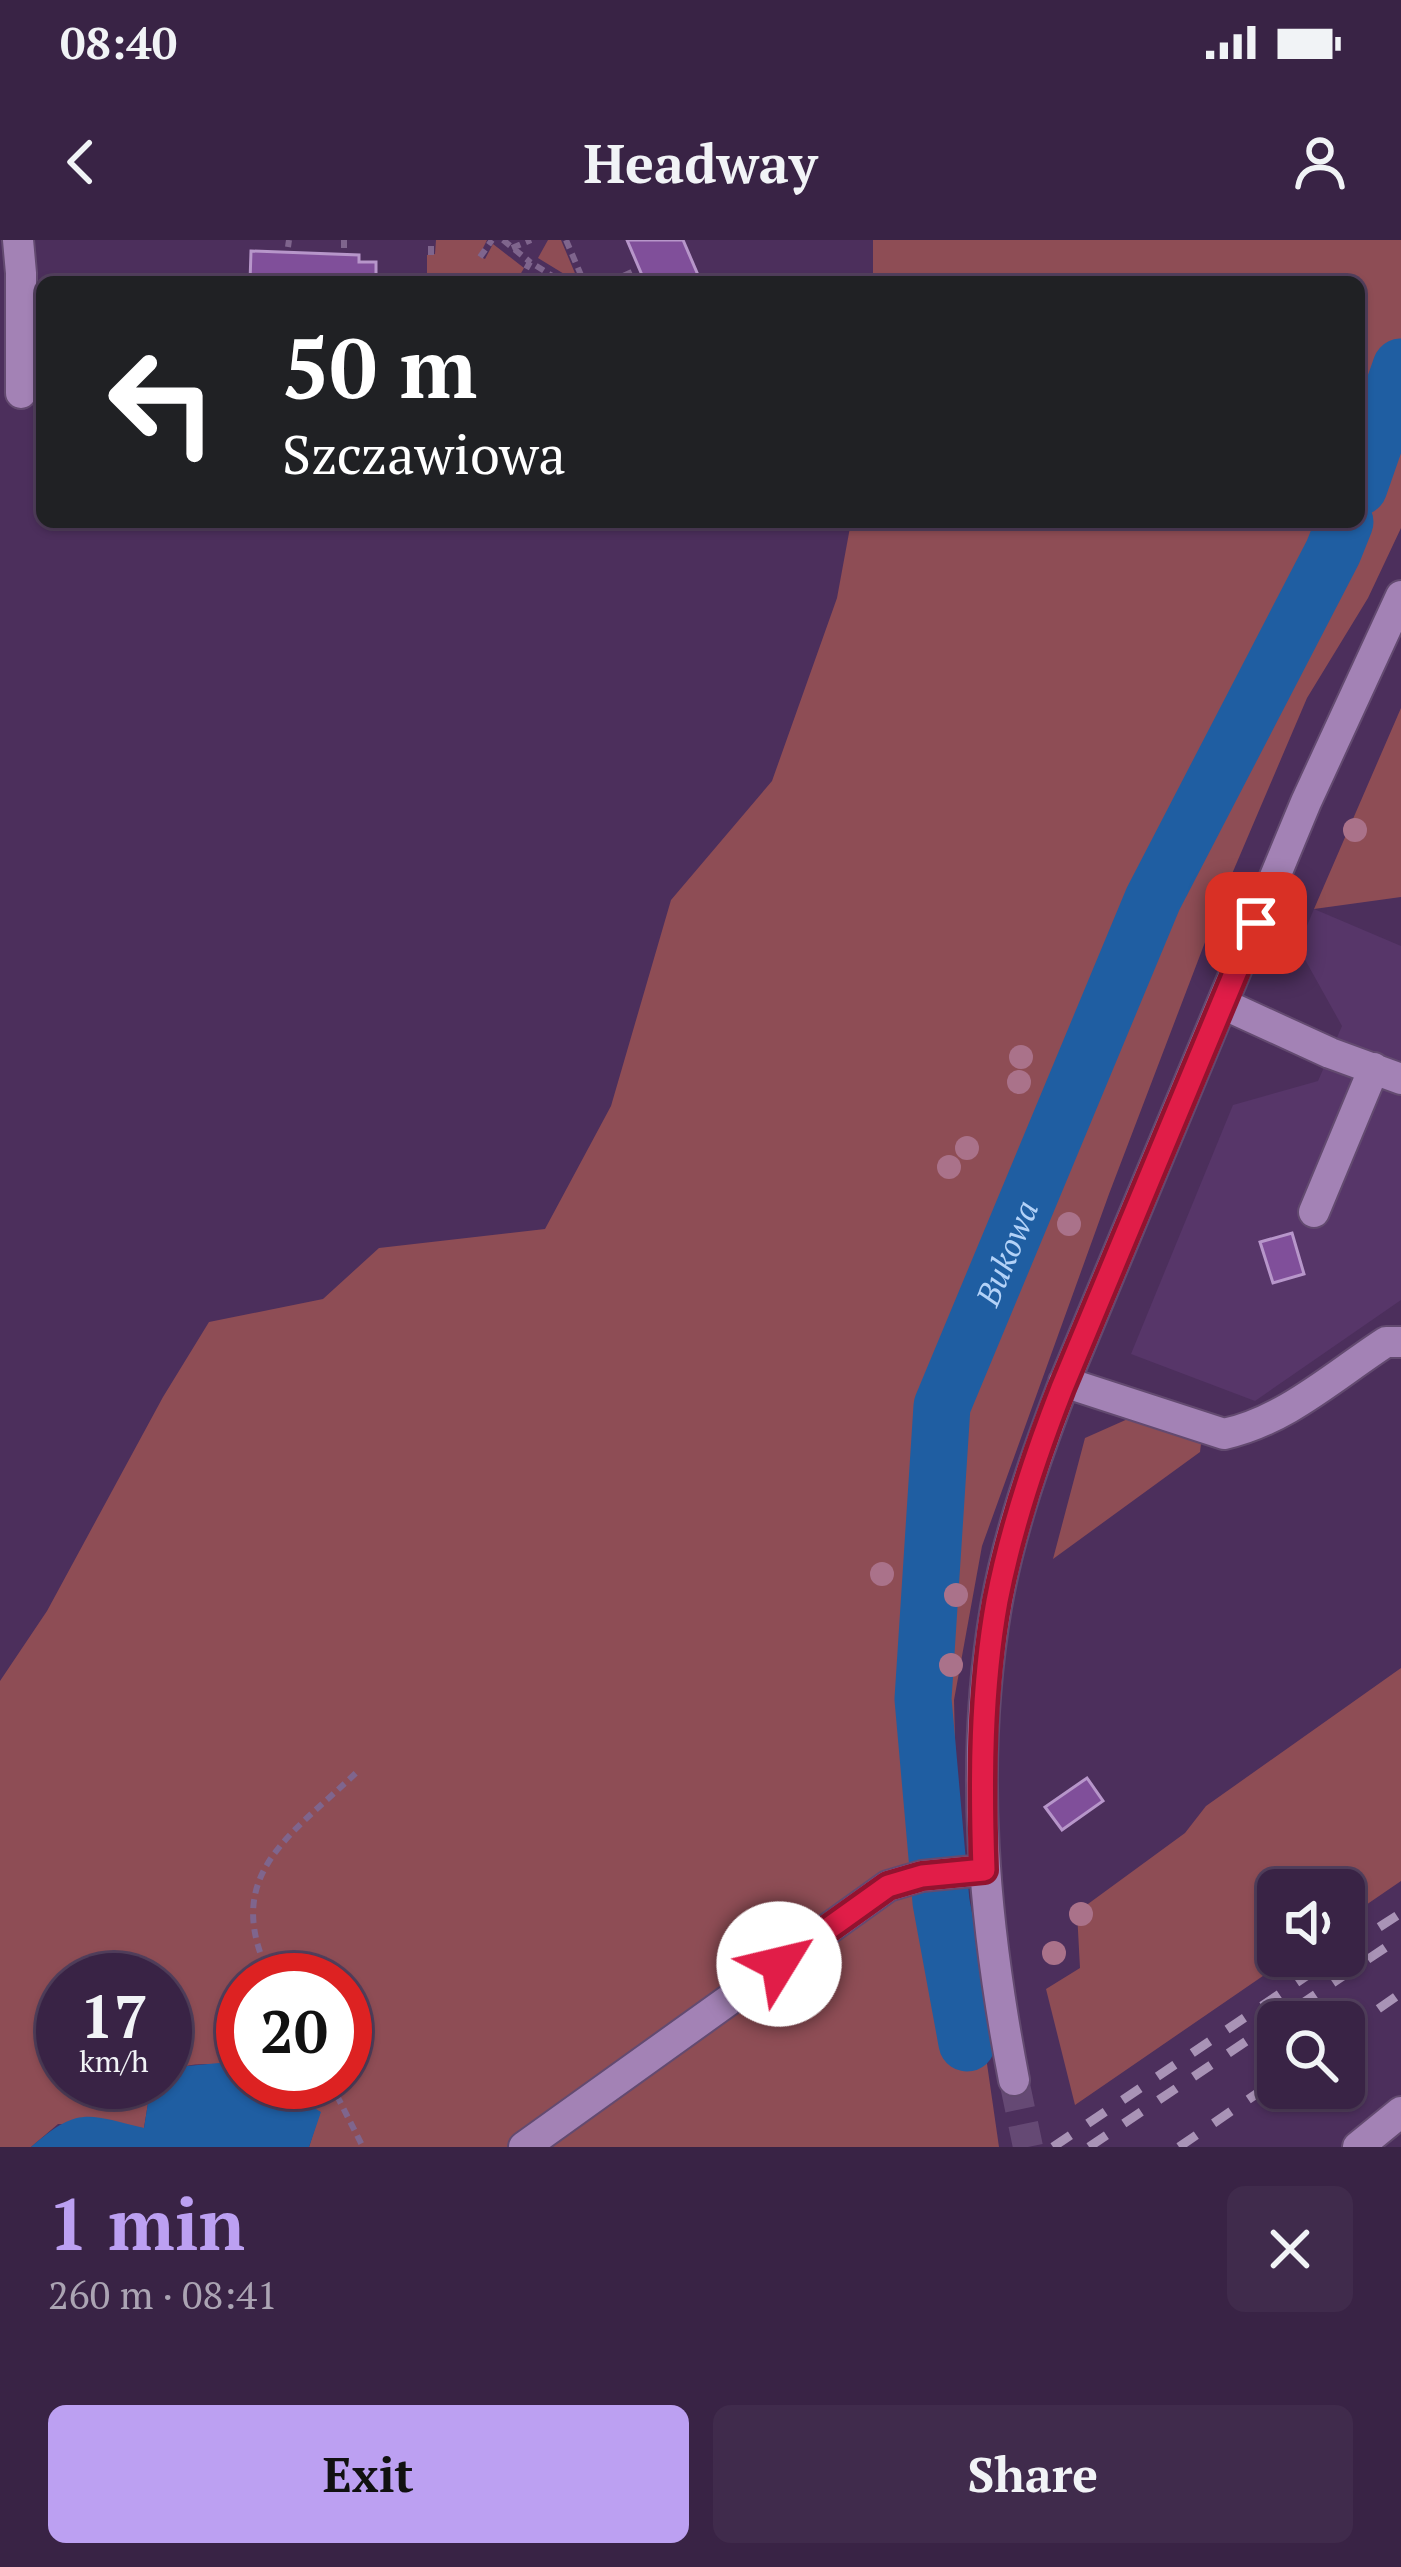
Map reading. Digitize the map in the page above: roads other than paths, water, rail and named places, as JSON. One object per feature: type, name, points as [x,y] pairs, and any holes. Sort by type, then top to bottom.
[{"type":"street","points":[[18,240],[21,393]]},
{"type":"street","points":[[1014,2080],[984,1870],[983,1730],[997,1604],[1020,1510],[1064,1382],[1306,802],[1401,596]]},
{"type":"street","points":[[1223,1004],[1388,1074],[1314,1212]]},
{"type":"street","points":[[1064,1382],[1224,1434],[1278,1415],[1386,1342],[1401,1342]]},
{"type":"street","points":[[524,2147],[888,1886],[932,1875],[984,1870]]},
{"type":"street","points":[[1358,2147],[1401,2112]]},
{"type":"water","points":[[216,2063],[216,2109],[321,2112],[309,2147],[31,2147],[72,2119],[96,2117],[144,2128],[147,2109],[192,2109],[192,2066]]},
{"type":"waterway","name":"Bukowa","points":[[1365,470],[1401,367]]},
{"type":"waterway","name":"Bukowa","points":[[967,2043],[941,1902],[923,1699],[942,1406],[1153,899],[1343,528]]},
{"type":"tunnel","points":[[1014,2080],[1028,2147]]},
{"type":"railway","points":[[1365,1936],[1401,1913]]},
{"type":"railway","points":[[1089,2147],[1401,1937]]},
{"type":"railway","points":[[1053,2147],[1305,1977]]},
{"type":"railway","points":[[1365,2018],[1401,1993]]},
{"type":"railway","points":[[1179,2147],[1257,2093]]}]
